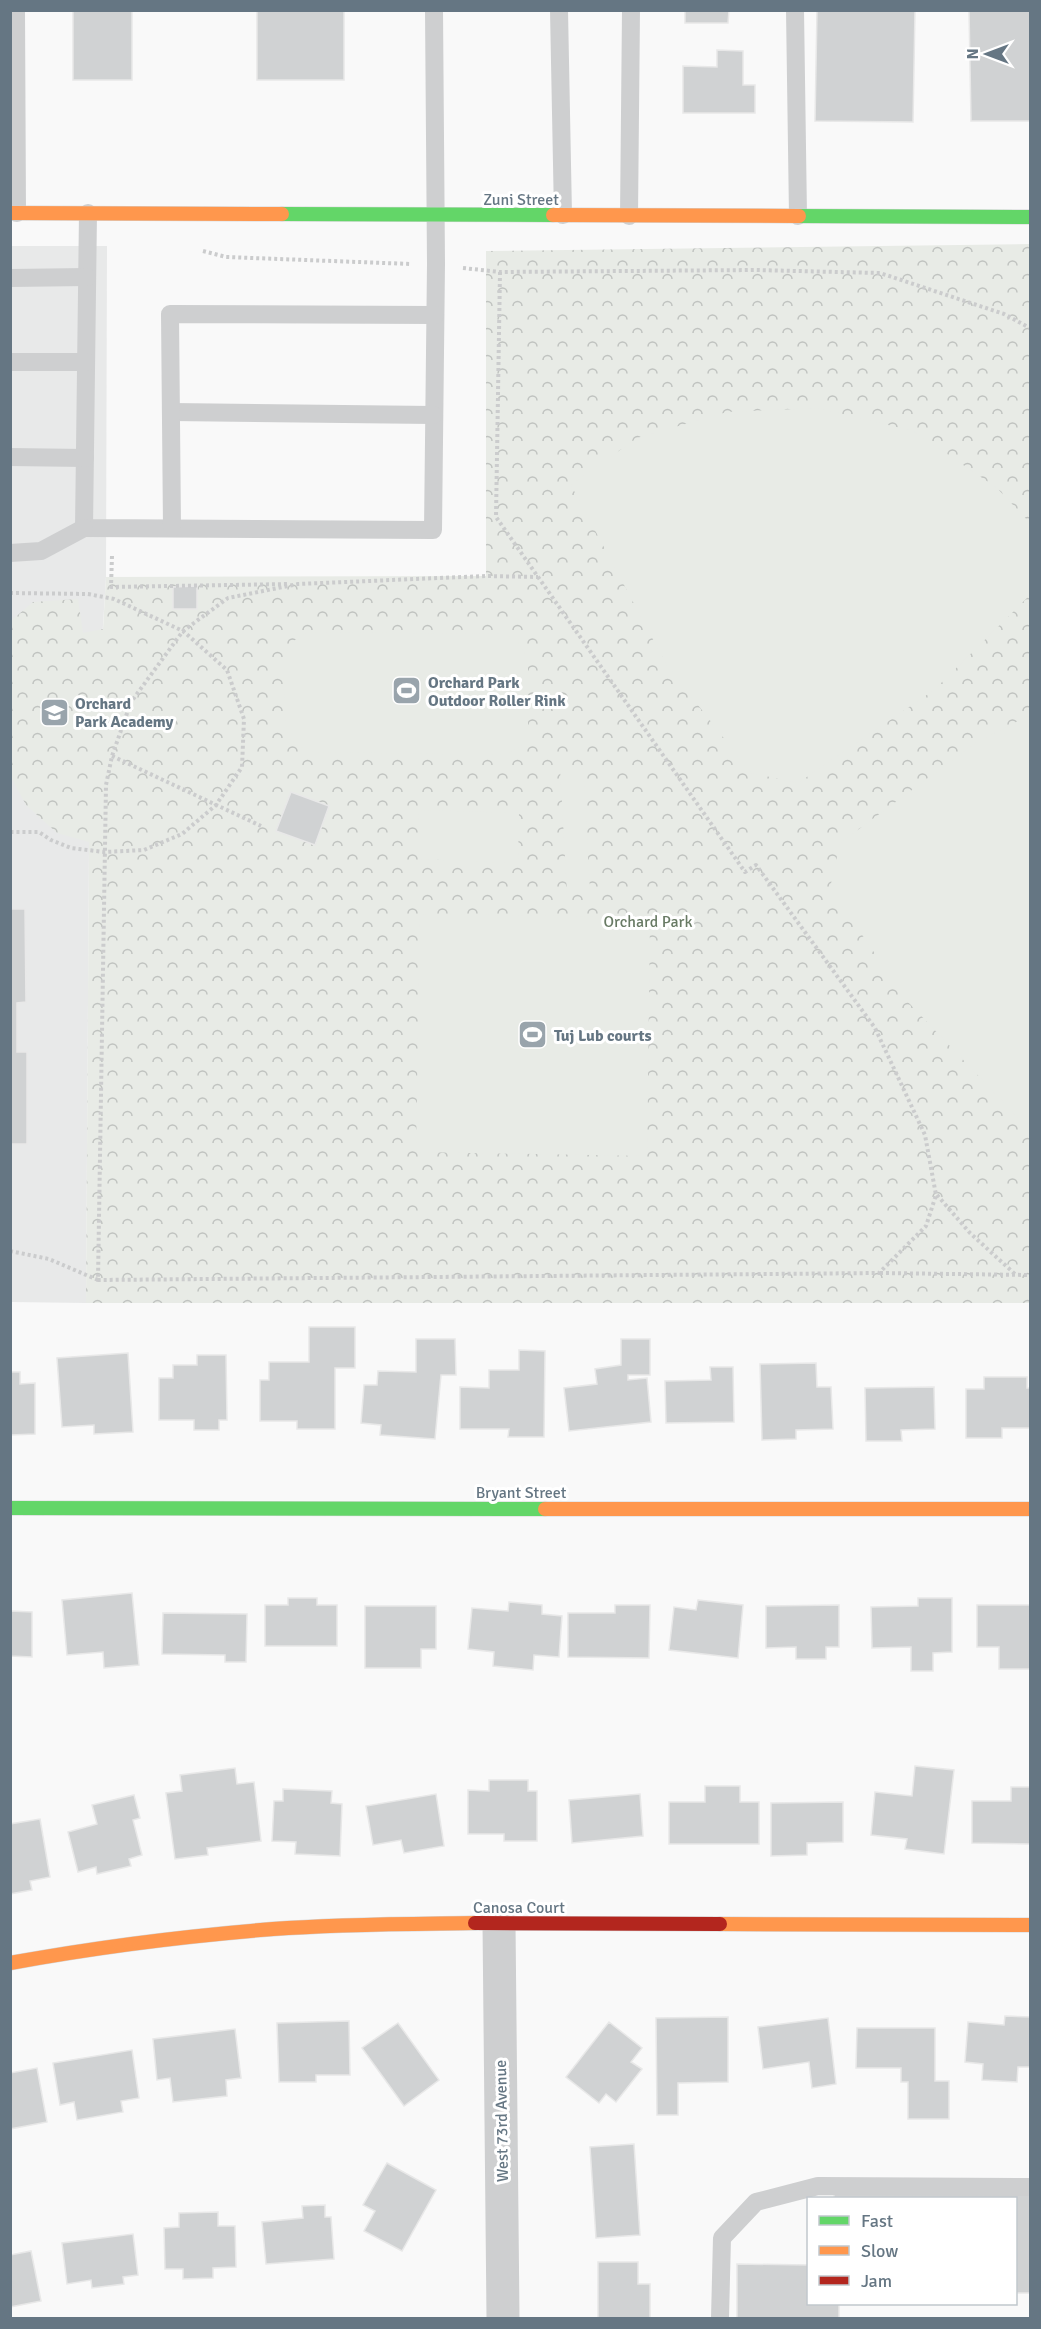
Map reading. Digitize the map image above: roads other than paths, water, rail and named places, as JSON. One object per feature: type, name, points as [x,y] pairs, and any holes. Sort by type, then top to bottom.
[{"type":"street","name":"Zuni Street","points":[[14,213],[1030,217]]},
{"type":"street","name":"Bryant Street","points":[[10,1508],[1030,1509]]},
{"type":"street","name":"Canosa Court","points":[[10,1963],[77,1951],[273,1929],[499,1923],[1030,1925]]},
{"type":"street","name":"West 73rd Avenue","points":[[499,1923],[503,2319]]},
{"type":"lane","points":[[14,213],[16,10]]},
{"type":"lane","points":[[10,553],[41,551],[84,528],[433,530],[436,264],[434,10]]},
{"type":"lane","points":[[559,10],[563,215]]},
{"type":"lane","points":[[629,216],[631,10]]},
{"type":"lane","points":[[795,10],[798,216]]},
{"type":"lane","points":[[84,528],[88,213]]},
{"type":"lane","points":[[10,278],[87,277]]},
{"type":"lane","points":[[172,528],[170,314],[435,315]]},
{"type":"lane","points":[[10,362],[86,362]]},
{"type":"lane","points":[[171,412],[433,415]]},
{"type":"lane","points":[[10,457],[85,458]]},
{"type":"lane","points":[[720,2319],[722,2238],[756,2202],[818,2186],[1030,2187]]},
{"type":"place","name":"Orchard Park Outdoor Roller Rink","points":[[407,691]]},
{"type":"place","name":"Orchard Park Academy","points":[[54,712]]},
{"type":"place","name":"Tuj Lub courts","points":[[533,1035]]},
{"type":"park label","name":"Orchard Park","points":[[648,921]]}]
